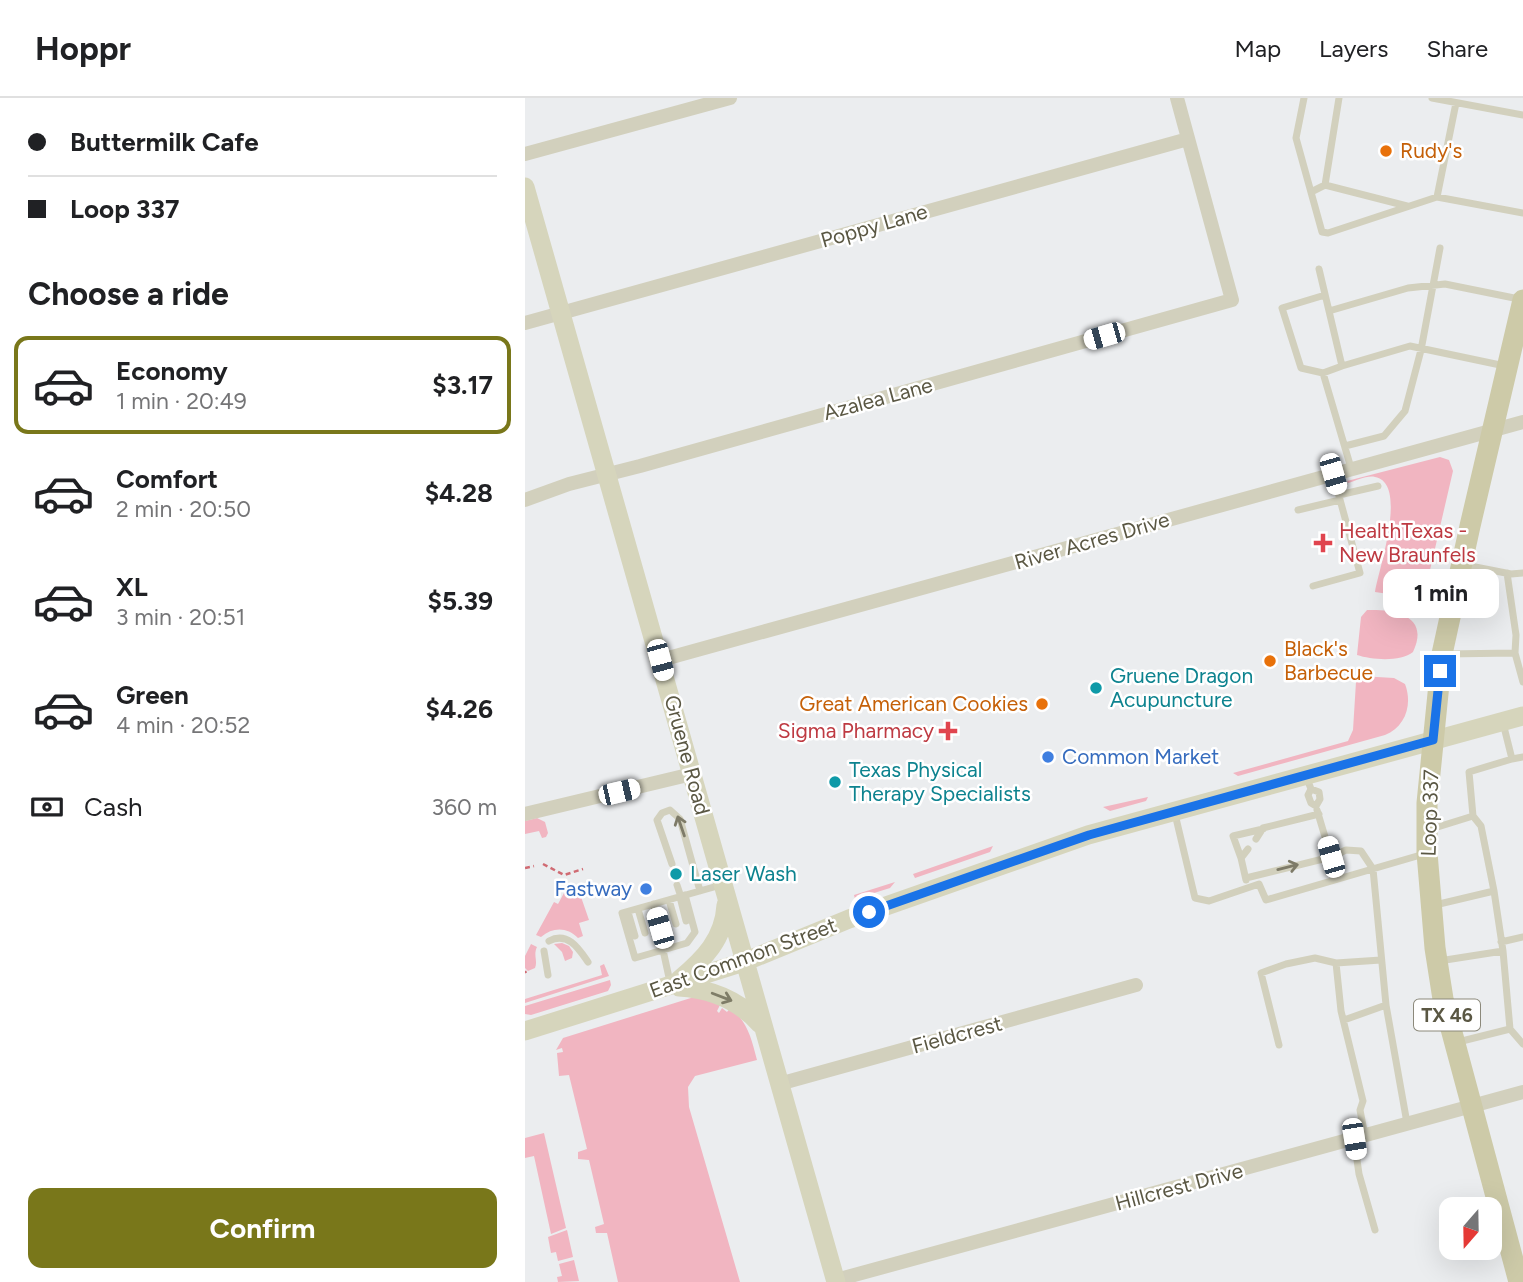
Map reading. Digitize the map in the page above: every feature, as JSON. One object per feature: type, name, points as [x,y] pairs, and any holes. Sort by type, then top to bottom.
[{"type":"main road","name":"Loop 337","points":[[1519,1282],[1443,999],[1430,906],[1427,830],[1442,654],[1523,300]]},
{"type":"street","points":[[525,154],[730,98]]},
{"type":"street","points":[[1177,98],[1188,139]]},
{"type":"street","name":"Azalea Lane","points":[[525,500],[569,484],[1232,300],[1188,139]]},
{"type":"street","name":"Poppy Lane","points":[[525,323],[1188,139]]},
{"type":"street","name":"Gruene Road","points":[[525,187],[528,211],[607,474],[836,1281]]},
{"type":"street","name":"River Acres Drive","points":[[660,660],[1523,422]]},
{"type":"street","name":"East Common Street","points":[[525,1031],[744,962],[849,919],[1089,835],[1174,810],[1308,782],[1433,740],[1523,716]]},
{"type":"street","points":[[525,814],[692,774]]},
{"type":"street","points":[[671,986],[692,969],[715,944],[723,926],[725,892]]},
{"type":"street","name":"Fieldcrest","points":[[779,1084],[1136,985]]},
{"type":"street","points":[[671,986],[726,997],[744,1008],[763,1027]]},
{"type":"street","name":"Hillcrest Drive","points":[[836,1281],[1523,1092]]},
{"type":"lane","points":[[1304,98],[1296,138],[1322,232],[1328,233],[1437,197],[1523,213]]},
{"type":"lane","points":[[1325,186],[1339,98]]},
{"type":"lane","points":[[1432,98],[1523,115]]},
{"type":"lane","points":[[1437,197],[1456,103]]},
{"type":"lane","points":[[1311,192],[1325,186],[1408,206]]},
{"type":"lane","points":[[1345,446],[1384,436],[1405,411],[1421,350],[1440,248]]},
{"type":"lane","points":[[1319,269],[1342,366]]},
{"type":"lane","points":[[1329,310],[1408,288],[1445,284],[1523,300]]},
{"type":"lane","points":[[1325,295],[1282,307],[1301,368],[1323,373],[1410,346],[1508,367]]},
{"type":"lane","points":[[1323,373],[1351,468]]},
{"type":"lane","points":[[1313,586],[1360,573],[1333,474]]},
{"type":"lane","points":[[1298,510],[1378,486]]},
{"type":"lane","points":[[1461,564],[1507,573],[1523,573]]},
{"type":"lane","points":[[1507,573],[1516,635],[1515,653],[1523,680]]},
{"type":"lane","points":[[1442,654],[1515,653]]},
{"type":"lane","points":[[1503,721],[1512,759]]},
{"type":"lane","points":[[1523,757],[1469,772],[1473,816],[1481,826],[1494,891],[1510,1029],[1523,1044]]},
{"type":"lane","points":[[1308,782],[1308,795],[1317,810],[1331,857]]},
{"type":"lane","points":[[672,864],[657,820],[662,813],[670,810],[680,819],[700,891]]},
{"type":"lane","points":[[1174,810],[1195,898],[1209,901],[1259,884],[1266,900],[1427,853]]},
{"type":"lane","points":[[1249,888],[1233,836],[1317,810]]},
{"type":"lane","points":[[1427,830],[1473,816]]},
{"type":"lane","points":[[1256,839],[1263,828]]},
{"type":"lane","points":[[1241,858],[1248,849]]},
{"type":"lane","points":[[1246,878],[1331,857],[1346,850],[1361,851],[1373,869],[1386,1004],[1407,1124]]},
{"type":"lane","points":[[677,885],[682,896],[695,932],[690,935],[687,943],[635,958],[622,913],[639,909],[653,904],[669,900],[682,896],[700,891],[725,892]]},
{"type":"lane","points":[[1430,906],[1494,891]]},
{"type":"lane","points":[[682,896],[687,921]]},
{"type":"lane","points":[[669,900],[676,924]]},
{"type":"lane","points":[[653,904],[660,928]]},
{"type":"lane","points":[[639,909],[645,933]]},
{"type":"lane","points":[[628,912],[635,936]]},
{"type":"lane","points":[[679,935],[682,944]]},
{"type":"lane","points":[[1501,942],[1523,937]]},
{"type":"lane","points":[[549,941],[561,938],[572,943],[589,962]]},
{"type":"lane","points":[[663,939],[671,986]]},
{"type":"lane","points":[[649,944],[652,953]]},
{"type":"lane","points":[[638,947],[640,956]]},
{"type":"lane","points":[[544,951],[548,975]]},
{"type":"lane","points":[[1437,961],[1503,951]]},
{"type":"lane","points":[[1279,1045],[1261,973],[1315,958],[1336,963],[1381,960]]},
{"type":"lane","points":[[1336,963],[1344,1020],[1363,1101],[1360,1110],[1359,1174],[1375,1230]]},
{"type":"lane","points":[[1344,1020],[1386,1004]]},
{"type":"lane","points":[[1454,1042],[1510,1029]]},
{"type":"path","points":[[543,864],[564,875],[583,869]]},
{"type":"path","points":[[525,868],[534,866]]},
{"type":"shaded area","points":[[1440,457],[1449,460],[1453,471],[1427,583],[1423,589],[1411,595],[1375,592],[1389,529],[1390,495],[1385,483],[1375,477],[1365,477],[1348,483],[1347,481]]},
{"type":"shaded area","points":[[1367,610],[1399,613],[1414,623],[1417,640],[1413,652],[1386,659],[1357,655],[1361,617]]},
{"type":"shaded area","points":[[1360,676],[1394,678],[1405,684],[1407,707],[1398,727],[1385,735],[1238,776],[1233,773],[1348,741],[1353,730],[1356,682],[1360,682]]},
{"type":"shaded area","points":[[1148,797],[1146,801],[1110,811],[1103,807]]},
{"type":"shaded area","points":[[537,818],[545,822],[548,833],[546,837],[542,838],[539,831],[525,834],[525,821]]},
{"type":"shaded area","points":[[993,846],[990,852],[915,878],[913,874]]},
{"type":"shaded area","points":[[895,882],[890,888],[855,899],[854,895]]},
{"type":"shaded area","points":[[571,889],[580,894],[589,920],[579,923],[583,936],[578,938],[560,930],[550,931],[541,937],[536,935],[554,902],[558,904],[564,893]]},
{"type":"shaded area","points":[[531,944],[537,947],[536,965],[528,971],[525,968],[525,956]]},
{"type":"shaded area","points":[[554,944],[569,946],[573,952],[572,958],[565,961],[562,952]]},
{"type":"shaded area","points":[[604,964],[609,976],[525,1003],[525,999],[602,975],[600,966]]},
{"type":"shaded area","points":[[610,980],[608,991],[531,1015],[525,1014],[525,1006]]},
{"type":"shaded area","points":[[694,997],[722,1001],[717,1011],[719,1013],[722,1008],[727,1012],[731,1007],[748,1031],[757,1060],[695,1076],[688,1087],[689,1107],[740,1282],[618,1282],[607,1233],[596,1233],[595,1227],[604,1224],[589,1160],[578,1159],[578,1152],[587,1149],[569,1075],[559,1076],[557,1053],[563,1052],[562,1048],[556,1050],[563,1038]]},
{"type":"shaded area","points":[[544,1133],[566,1228],[551,1234],[534,1156],[525,1158],[525,1138]]},
{"type":"shaded area","points":[[567,1230],[573,1257],[558,1261],[556,1252],[551,1253],[548,1237]]},
{"type":"shaded area","points":[[574,1260],[579,1281],[558,1282],[557,1277],[562,1276],[559,1264]]},
{"type":"place","name":"Rudy's","points":[[1386,151]]},
{"type":"place","name":"HealthTexas - New Braunfels","points":[[1323,543]]},
{"type":"place","name":"Black's Barbecue","points":[[1270,661]]},
{"type":"place","name":"Gruene Dragon Acupuncture","points":[[1096,688]]},
{"type":"place","name":"Great American Cookies","points":[[1042,704]]},
{"type":"place","name":"Sigma Pharmacy","points":[[948,731]]},
{"type":"place","name":"Common Market","points":[[1048,757]]},
{"type":"place","name":"Texas Physical Therapy Specialists","points":[[835,782]]},
{"type":"place","name":"Laser Wash","points":[[676,874]]},
{"type":"place","name":"Fastway","points":[[646,889]]},
{"type":"route","points":[[869,912],[1089,835],[1433,740],[1440,671]]}]
